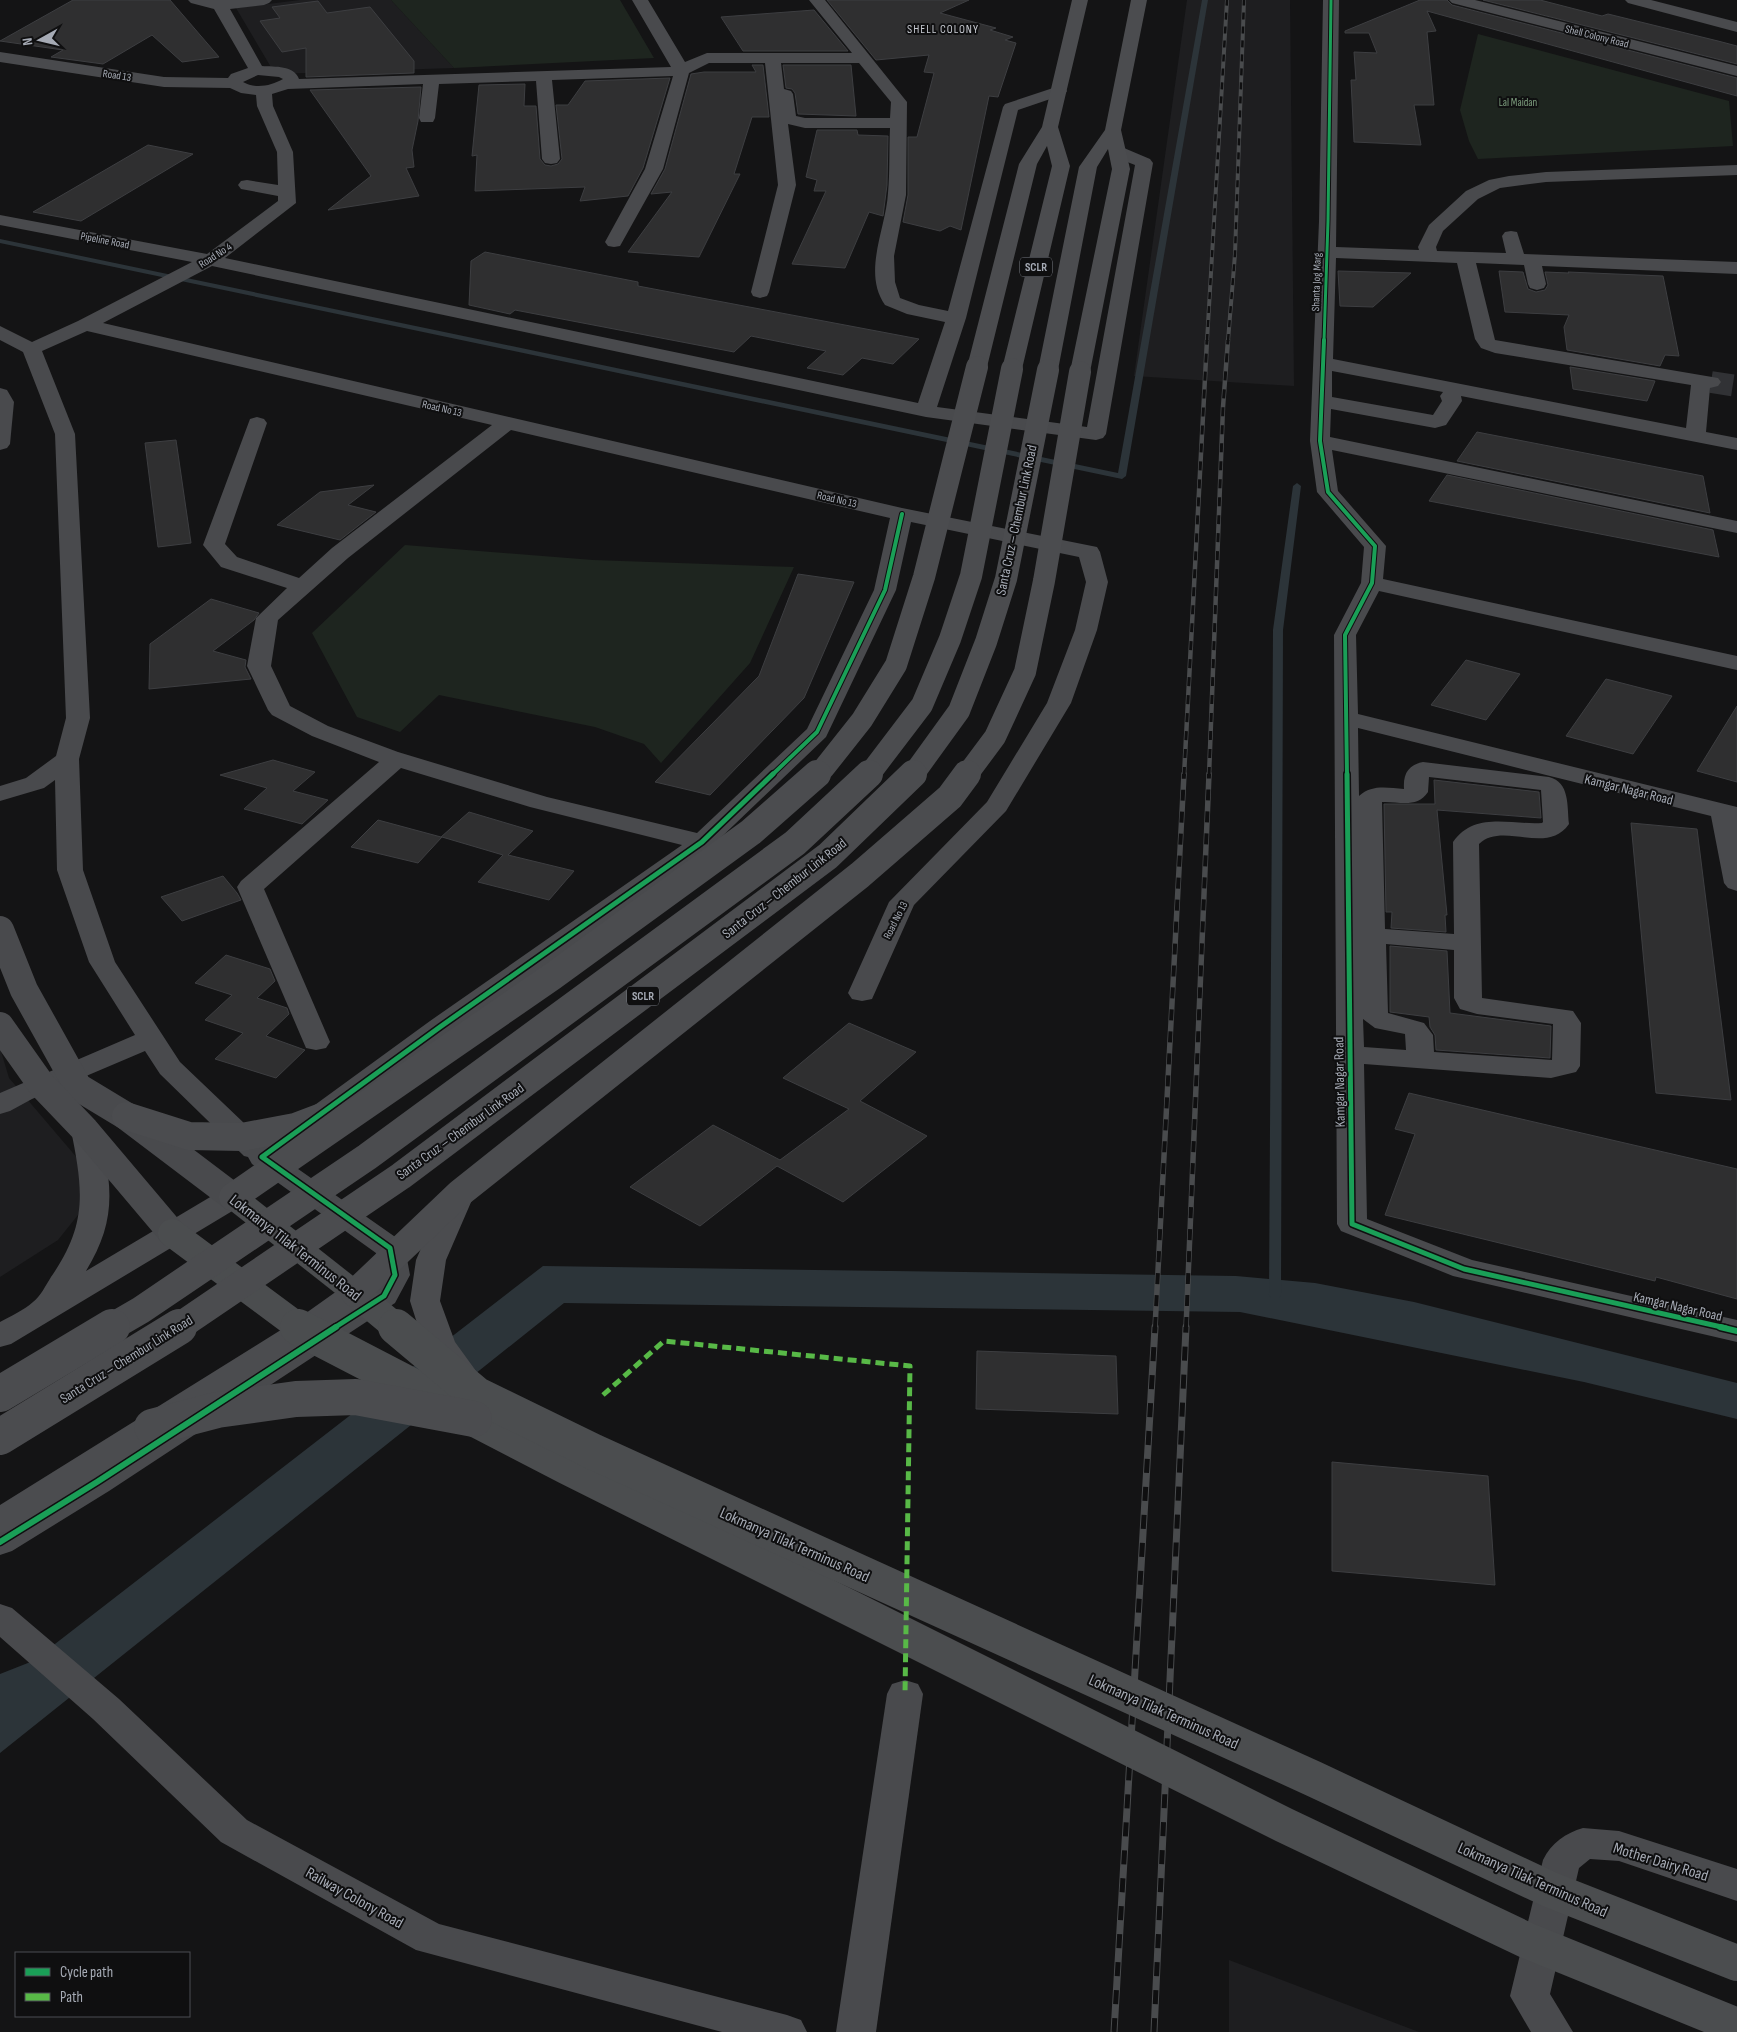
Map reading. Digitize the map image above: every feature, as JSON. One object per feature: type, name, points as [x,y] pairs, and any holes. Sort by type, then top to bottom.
[{"type":"highway","name":"Santa Cruz – Chembur Link Road","points":[[0,1394],[141,1310],[367,1157],[795,844],[874,770],[922,705],[950,638],[970,576],[1012,369],[1061,166],[1050,127],[1080,0]]},
{"type":"highway","name":"Santa Cruz – Chembur Link Road","points":[[0,1437],[172,1332],[400,1176],[828,856],[909,780],[959,711],[986,642],[1006,579],[1088,167],[1113,130],[1139,0]]},
{"type":"highway","points":[[0,1336],[233,1197],[553,976],[751,832],[824,768],[862,720],[896,665],[924,577],[1028,164],[1050,127]]},
{"type":"highway","points":[[0,1521],[304,1331],[355,1293],[460,1193],[860,874],[950,797],[995,737],[1025,672],[1044,581],[1080,372],[1121,168],[1113,130]]},
{"type":"highway","points":[[126,1116],[190,1136],[242,1137],[295,1127],[347,1107],[413,1072]]},
{"type":"highway","points":[[43,1310],[76,1265],[95,1216],[94,1172],[85,1130]]},
{"type":"highway","points":[[460,1193],[431,1260],[425,1301],[440,1345],[476,1407]]},
{"type":"highway","points":[[152,1427],[216,1410],[305,1399],[356,1398],[476,1407]]},
{"type":"main road","name":"Lokmanya Tilak Terminus Road","points":[[233,1197],[355,1293],[476,1407],[1284,1825],[1528,1942],[1737,2026]]},
{"type":"main road","name":"Lokmanya Tilak Terminus Road","points":[[172,1233],[304,1331],[476,1407],[594,1452],[1314,1779],[1552,1890],[1737,1963]]},
{"type":"street","points":[[196,0],[220,6],[264,0]]},
{"type":"street","points":[[614,242],[654,169],[682,71],[640,0]]},
{"type":"street","points":[[817,0],[899,102],[897,195],[885,256],[886,282],[892,301],[914,310],[956,318]]},
{"type":"street","name":"Shanta Jog Marg","points":[[1331,0],[1328,252],[1320,442],[1328,492],[1375,546]]},
{"type":"street","name":"Shell Colony Road","points":[[1457,0],[1737,71]]},
{"type":"street","points":[[1633,0],[1737,27]]},
{"type":"street","points":[[220,6],[257,70]]},
{"type":"street","name":"Road 13","points":[[0,57],[164,82],[234,83],[244,89],[263,90]]},
{"type":"street","points":[[246,186],[287,192],[286,152],[265,106],[263,90],[288,84],[682,71],[694,63],[707,58],[863,58]]},
{"type":"street","points":[[776,58],[788,119],[805,124],[898,123]]},
{"type":"street","points":[[760,292],[787,185],[776,58]]},
{"type":"street","points":[[234,83],[237,77],[257,70],[275,70],[288,74],[291,77],[288,84]]},
{"type":"street","points":[[544,76],[552,159]]},
{"type":"street","points":[[427,118],[432,79]]},
{"type":"street","points":[[926,411],[956,318],[1011,107],[1058,91]]},
{"type":"street","name":"Pipeline Road","points":[[0,220],[926,411],[1096,434],[1144,163],[1118,152]]},
{"type":"street","points":[[1428,251],[1435,229],[1472,195],[1502,182],[1546,178],[1737,170]]},
{"type":"street","name":"Road No 4","points":[[31,349],[86,325],[205,263],[287,203],[287,192]]},
{"type":"street","points":[[1428,251],[1465,257],[1518,252]]},
{"type":"street","points":[[1328,252],[1518,252],[1705,261],[1735,272]]},
{"type":"street","points":[[1518,252],[1537,284]]},
{"type":"street","points":[[1465,257],[1488,344],[1506,350],[1706,381],[1695,436]]},
{"type":"street","name":"Road No 13","points":[[86,325],[902,514],[1089,552],[1097,582],[1086,630],[1059,703],[997,806],[902,902],[862,994]]},
{"type":"street","points":[[0,332],[31,349],[65,434],[78,718],[67,759],[70,870],[102,962],[170,1068],[262,1157],[390,1248],[395,1274],[384,1296],[97,1482],[0,1542]]},
{"type":"street","points":[[1324,363],[1454,395]]},
{"type":"street","points":[[1347,406],[1359,386],[1368,383],[1454,395],[1737,444]]},
{"type":"street","points":[[0,394],[4,402],[0,444]]},
{"type":"street","points":[[1322,401],[1435,422],[1440,421],[1454,395]]},
{"type":"street","points":[[257,423],[214,545],[229,562],[303,586]]},
{"type":"street","points":[[507,423],[340,553],[267,618],[258,666],[280,710],[320,731],[396,760],[539,802],[702,842]]},
{"type":"street","points":[[1320,442],[1737,527]]},
{"type":"street","points":[[262,1157],[440,1027],[702,842],[817,732],[885,590],[902,514]]},
{"type":"street","name":"Kamgar Nagar Road","points":[[1375,546],[1372,583],[1345,636],[1346,718],[1358,821],[1361,979],[1350,1055],[1352,1224],[1464,1269],[1737,1331]]},
{"type":"street","points":[[1372,583],[1737,663]]},
{"type":"street","name":"Kamgar Nagar Road","points":[[1346,718],[1478,763],[1730,814]]},
{"type":"street","points":[[0,794],[35,783],[67,759]]},
{"type":"street","points":[[316,1042],[250,886],[396,760]]},
{"type":"street","points":[[1350,1055],[1552,1069],[1566,1066],[1567,1023],[1563,1017],[1477,1006],[1470,1003],[1468,998],[1466,842],[1472,835],[1483,829],[1550,830],[1556,824],[1553,789],[1549,784],[1478,763],[1423,770],[1418,772],[1416,777],[1416,792],[1414,795],[1378,794],[1371,797],[1358,821]]},
{"type":"street","points":[[1730,814],[1737,883]]},
{"type":"street","points":[[1360,926],[1467,934]]},
{"type":"street","name":"Lokmanya Tilak Terminus Road","points":[[0,930],[24,990],[78,1087],[126,1116],[233,1197]]},
{"type":"street","points":[[1361,979],[1374,1016],[1378,1020],[1385,1024],[1409,1026],[1416,1029],[1419,1034],[1420,1060]]},
{"type":"street","name":"Lokmanya Tilak Terminus Road","points":[[0,1026],[41,1084],[85,1130],[172,1233]]},
{"type":"street","points":[[0,1105],[22,1093],[151,1038]]},
{"type":"street","name":"Railway Colony Road","points":[[11,1626],[106,1709],[234,1831],[430,1938],[787,2032]]},
{"type":"street","points":[[856,2032],[905,1694]]},
{"type":"street","name":"Mother Dairy Road","points":[[1553,2032],[1530,1996],[1562,1860],[1569,1854],[1583,1843],[1619,1846],[1737,1885]]},
{"type":"shaded area","points":[[300,0],[391,0],[454,68],[275,74],[236,8]]},
{"type":"shaded area","points":[[1187,0],[1290,0],[1294,386],[1134,376]]},
{"type":"shaded area","points":[[0,1048],[9,1078],[101,1186],[58,1240],[0,1277]]},
{"type":"shaded area","points":[[543,1266],[1236,1276],[1315,1283],[1414,1302],[1737,1383],[1737,1419],[1584,1382],[1240,1312],[564,1303],[0,1753],[0,1674],[33,1661]]},
{"type":"shaded area","points":[[1229,1960],[1419,2032],[1229,2032]]},
{"type":"green space","points":[[391,0],[620,0],[654,58],[454,68]]},
{"type":"green space","name":"Lal Maidan","points":[[1478,34],[1729,101],[1733,146],[1478,159],[1469,141],[1460,110]]},
{"type":"green space","points":[[405,545],[593,560],[794,567],[750,663],[661,763],[644,744],[595,727],[439,695],[400,732],[357,717],[312,633]]},
{"type":"building","points":[[73,0],[170,0],[219,57],[182,62],[152,35],[103,64],[51,57],[63,50],[0,41]]},
{"type":"building","points":[[827,0],[969,0],[940,13],[996,28],[990,30],[1013,37],[1005,40],[1016,43],[998,97],[989,96],[961,230],[950,226],[940,231],[903,222],[908,195],[908,137],[917,137],[934,73],[924,72],[929,55],[876,60]]},
{"type":"building","points":[[1420,0],[1447,0],[1452,5],[1737,78],[1737,96],[1427,11],[1436,31],[1427,32],[1434,105],[1414,105],[1421,145],[1354,142],[1351,80],[1356,80],[1354,52],[1377,53],[1369,33],[1345,33],[1345,31]]},
{"type":"building","points":[[1483,0],[1540,0],[1602,16],[1608,14],[1718,41],[1737,46],[1737,64]]},
{"type":"building","points":[[318,1],[327,13],[370,7],[414,61],[414,73],[306,77],[306,48],[282,52],[260,21],[280,18],[272,7]]},
{"type":"building","points":[[814,10],[848,51],[743,51],[721,17]]},
{"type":"building","points":[[752,65],[763,65],[769,117],[752,117],[734,174],[740,174],[699,257],[628,252],[672,192],[651,194],[665,169],[691,74],[704,72],[756,72]]},
{"type":"building","points":[[783,65],[851,65],[856,116],[798,114],[795,93],[792,89],[786,88]]},
{"type":"building","points":[[670,78],[643,168],[628,196],[580,201],[585,187],[475,191],[477,155],[472,156],[479,85],[525,84],[524,106],[536,106],[540,159],[545,165],[551,166],[558,164],[562,159],[556,105],[568,105],[585,81]]},
{"type":"building","points":[[421,87],[418,121],[412,150],[414,167],[406,168],[419,196],[328,210],[371,176],[310,90]]},
{"type":"building","points":[[817,130],[857,130],[858,135],[888,136],[887,185],[883,216],[869,212],[845,268],[792,264],[826,191],[814,191],[817,180],[806,177]]},
{"type":"building","points":[[148,145],[193,154],[81,221],[33,212]]},
{"type":"building","points":[[485,252],[638,282],[638,286],[919,339],[893,364],[862,358],[843,375],[807,368],[826,351],[751,336],[734,352],[515,310],[510,314],[469,305],[471,261]]},
{"type":"building","points":[[1338,271],[1411,273],[1373,307],[1340,306]]},
{"type":"building","points":[[1499,271],[1523,272],[1528,289],[1536,292],[1545,290],[1548,285],[1545,272],[1663,276],[1679,356],[1665,355],[1660,366],[1567,350],[1564,327],[1569,315],[1505,312]]},
{"type":"building","points":[[1570,367],[1655,381],[1647,401],[1573,389]]},
{"type":"building","points":[[1477,432],[1703,476],[1710,513],[1457,461]]},
{"type":"building","points":[[176,440],[191,543],[158,547],[145,443]]},
{"type":"building","points":[[1447,475],[1713,530],[1719,557],[1429,501]]},
{"type":"building","points":[[374,485],[348,505],[376,512],[340,540],[277,525],[320,492]]},
{"type":"building","points":[[798,574],[854,582],[804,698],[710,795],[655,782],[759,676]]},
{"type":"building","points":[[211,599],[259,613],[254,620],[213,651],[246,660],[245,667],[251,679],[149,689],[150,644]]},
{"type":"building","points":[[1466,660],[1520,674],[1486,720],[1431,705]]},
{"type":"building","points":[[1606,679],[1672,696],[1633,754],[1566,736]]},
{"type":"building","points":[[1737,706],[1737,782],[1697,771]]},
{"type":"building","points":[[273,760],[315,772],[293,791],[328,800],[302,824],[244,809],[267,788],[220,775]]},
{"type":"building","points":[[1434,780],[1539,792],[1541,818],[1437,810],[1447,915],[1445,915],[1446,932],[1391,928],[1392,912],[1386,912],[1384,804],[1435,804]]},
{"type":"building","points":[[469,812],[533,831],[508,855],[574,871],[549,900],[478,882],[503,855],[442,837],[418,863],[351,847],[378,820],[441,837]]},
{"type":"building","points":[[1631,823],[1697,829],[1731,1100],[1656,1093]]},
{"type":"building","points":[[223,876],[241,900],[182,921],[161,897]]},
{"type":"building","points":[[1390,946],[1447,951],[1450,1013],[1551,1026],[1550,1058],[1436,1050],[1435,1035],[1430,1027],[1429,1017],[1390,1012]]},
{"type":"building","points":[[226,955],[270,969],[275,981],[257,998],[287,1008],[289,1014],[266,1036],[305,1050],[276,1078],[215,1059],[243,1033],[205,1020],[232,995],[195,983]]},
{"type":"building","points":[[849,1023],[916,1052],[860,1101],[927,1136],[843,1202],[777,1166],[700,1226],[630,1187],[713,1125],[780,1160],[849,1109],[783,1078]]},
{"type":"building","points":[[1409,1093],[1737,1169],[1737,1299],[1656,1277],[1655,1281],[1385,1215],[1415,1134],[1395,1129]]},
{"type":"building","points":[[977,1351],[1116,1356],[1118,1414],[976,1409]]},
{"type":"building","points":[[1332,1462],[1488,1476],[1495,1585],[1332,1571]]},
{"type":"waterway","points":[[0,241],[1122,476],[1205,0]]},
{"type":"waterway","points":[[1275,1295],[1278,630],[1297,486]]},
{"type":"tunnel","points":[[1711,382],[1737,386]]},
{"type":"railway","points":[[1207,341],[1227,0]]},
{"type":"railway","points":[[1228,341],[1235,254],[1244,0]]},
{"type":"railway","points":[[1184,776],[1207,340]]},
{"type":"railway","points":[[1209,776],[1223,407],[1228,340]]},
{"type":"railway","points":[[1155,1328],[1184,774]]},
{"type":"railway","points":[[1186,1328],[1209,774]]},
{"type":"railway","points":[[1114,2032],[1155,1327]]},
{"type":"railway","points":[[1154,2032],[1186,1327]]},
{"type":"marked path","points":[[603,1395],[664,1341],[910,1366],[905,1694]]},
{"type":"cycle path","points":[[1331,0],[1328,221],[1320,441],[1328,492],[1375,546],[1372,583],[1345,635],[1352,1224],[1464,1269],[1737,1331]]},
{"type":"cycle path","points":[[0,1542],[97,1482],[384,1296],[395,1275],[390,1248],[262,1157],[440,1027],[702,842],[817,732],[885,590],[902,514]]},
{"type":"district","name":"SHELL COLONY","points":[[943,29]]}]
